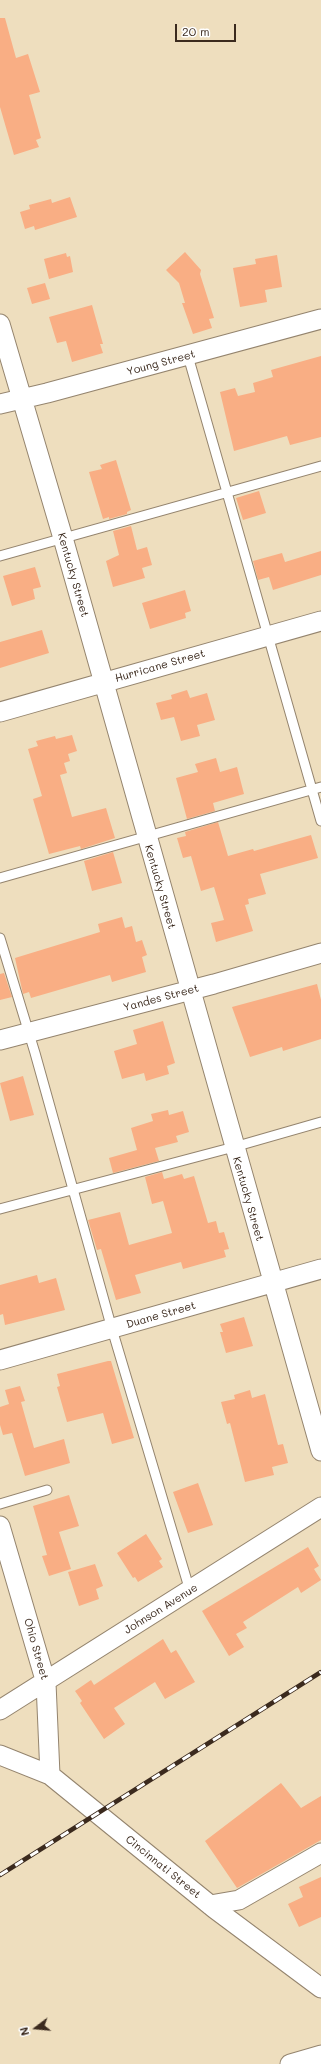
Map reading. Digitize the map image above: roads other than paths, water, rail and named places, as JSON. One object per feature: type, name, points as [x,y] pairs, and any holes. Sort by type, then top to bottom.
[{"type":"street","name":"Young Street","points":[[0,404],[188,356],[321,319]]},
{"type":"street","name":"Kentucky Street","points":[[0,324],[63,538],[321,1451]]},
{"type":"street","name":"Hurricane Street","points":[[0,712],[321,621]]},
{"type":"street","name":"Yandes Street","points":[[0,1040],[190,991],[321,953]]},
{"type":"street","name":"Duane Street","points":[[0,1360],[321,1269]]},
{"type":"street","name":"Johnson Avenue","points":[[0,1710],[46,1683],[321,1508]]},
{"type":"street","name":"Ohio Street","points":[[0,1526],[46,1683],[50,1775]]},
{"type":"street","name":"Cincinnati Street","points":[[0,1755],[50,1775],[210,1905],[321,1988]]},
{"type":"street","points":[[210,1905],[239,1900],[321,1853]]},
{"type":"street","points":[[290,2064],[321,2055]]},
{"type":"lane","points":[[188,356],[228,491],[267,636],[317,789],[321,822]]},
{"type":"lane","points":[[0,556],[321,466]]},
{"type":"lane","points":[[0,878],[317,789]]},
{"type":"lane","points":[[0,938],[29,1032],[112,1328],[190,1591]]},
{"type":"lane","points":[[0,1209],[234,1147],[321,1122]]},
{"type":"lane","points":[[0,1504],[47,1490]]},
{"type":"railway","points":[[0,1875],[321,1672]]}]
